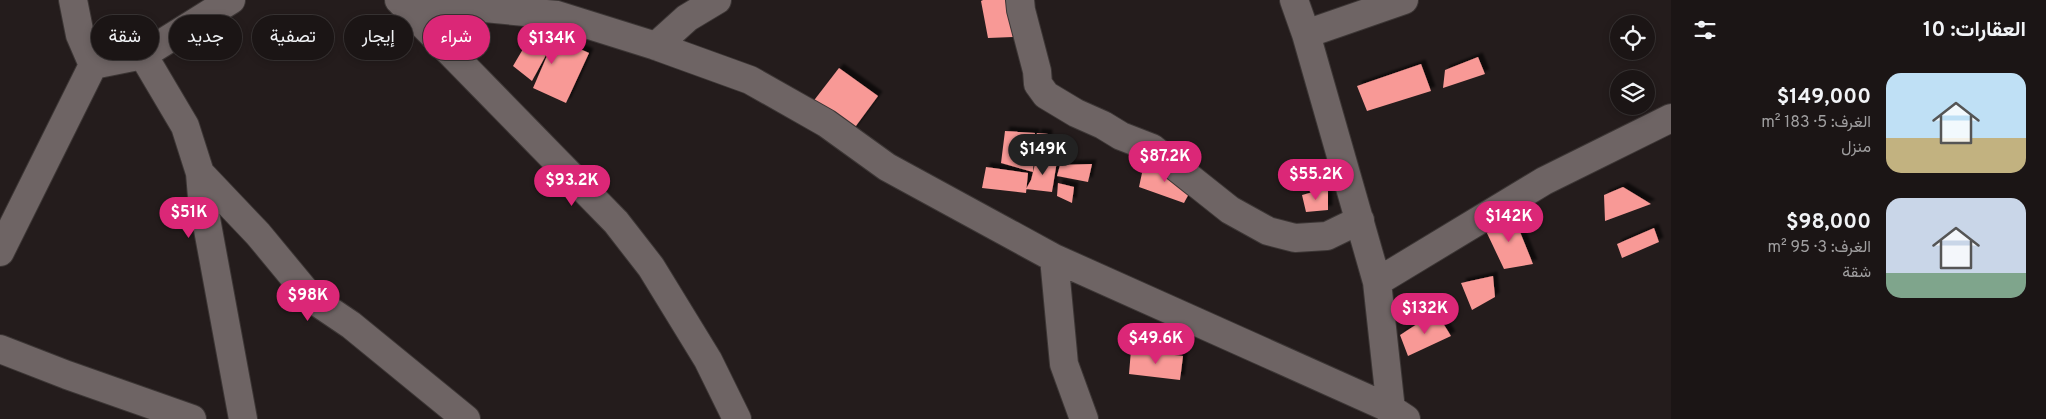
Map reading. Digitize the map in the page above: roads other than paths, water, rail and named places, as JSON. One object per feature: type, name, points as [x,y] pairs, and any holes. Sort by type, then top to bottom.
[{"type":"street","points":[[0,252],[93,65],[80,35],[73,0]]},
{"type":"street","points":[[159,45],[231,0]]},
{"type":"street","points":[[399,0],[557,15],[567,9],[656,46],[750,80],[826,123],[887,167],[1054,258],[1396,416]]},
{"type":"street","points":[[399,0],[616,222],[651,267],[708,360],[738,419]]},
{"type":"street","points":[[656,46],[688,18],[717,0]]},
{"type":"street","points":[[1020,0],[1037,71],[1038,84],[1046,95],[1121,136],[1152,148],[1230,210],[1268,231],[1295,238],[1314,238],[1339,231],[1360,220]]},
{"type":"street","points":[[1294,0],[1306,34],[1377,282],[1396,416]]},
{"type":"street","points":[[1306,34],[1404,0]]},
{"type":"street","points":[[93,65],[118,60]]},
{"type":"street","points":[[146,60],[185,126],[200,173],[202,197],[243,419]]},
{"type":"street","points":[[1377,282],[1544,181],[1671,118]]},
{"type":"street","points":[[200,173],[258,234],[311,298],[351,325],[466,419]]},
{"type":"street","points":[[1054,258],[1064,364],[1084,419]]},
{"type":"street","points":[[0,349],[192,419]]}]
